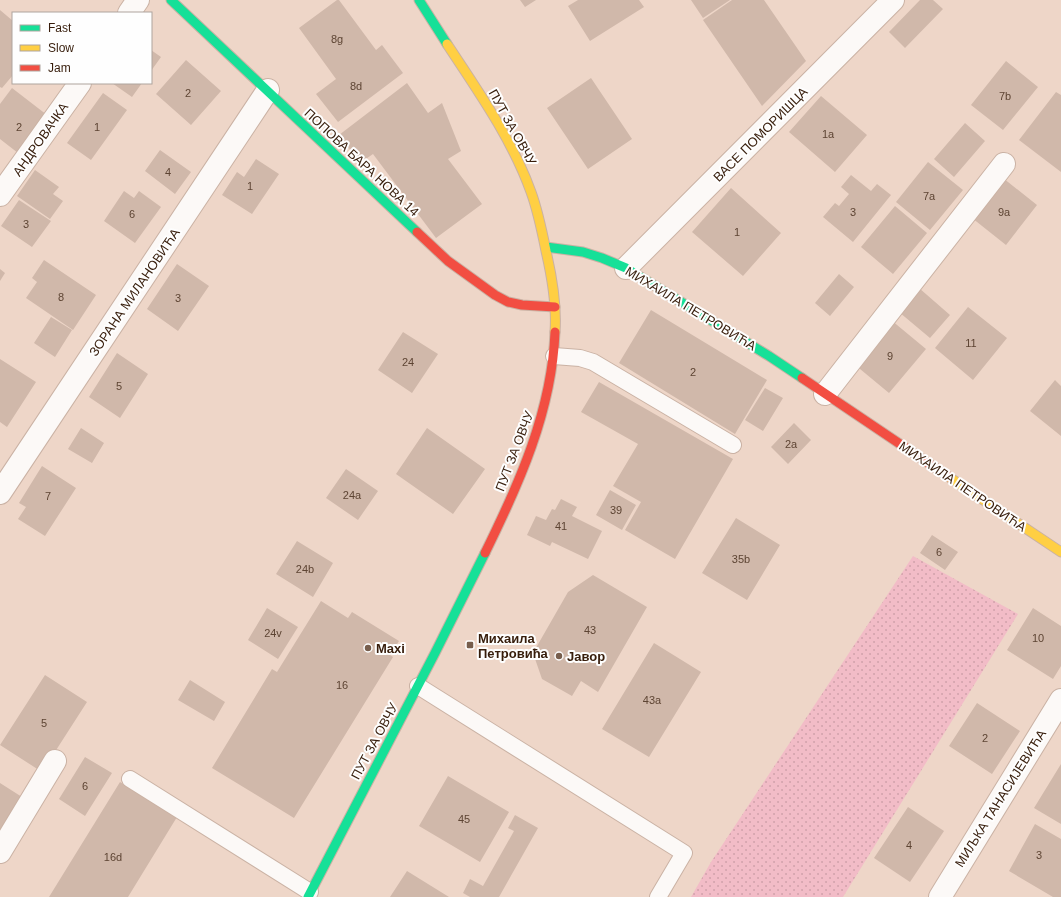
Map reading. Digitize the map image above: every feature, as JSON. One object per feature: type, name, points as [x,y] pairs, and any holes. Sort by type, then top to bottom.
[{"type":"street","points":[[130,12],[138,0]]},
{"type":"street","name":"ПОПОВА БАРА НОВА 14","points":[[172,0],[442,255],[476,282],[508,302],[522,305],[555,307]]},
{"type":"street","name":"ПУТ ЗА ОВЧУ","points":[[309,894],[418,686],[494,535],[527,457],[543,412],[554,356],[555,295],[546,247],[532,194],[522,168],[511,146],[419,0]]},
{"type":"street","name":"ВАСЕ ПОМОРИШЦА","points":[[626,268],[893,0]]},
{"type":"street","name":"АНДРОВАЧКА","points":[[0,196],[79,84]]},
{"type":"street","name":"ЗОРАНА МИЛАНОВИЋА","points":[[0,493],[268,90]]},
{"type":"street","points":[[825,394],[1004,164]]},
{"type":"street","name":"МИХАИЛА ПЕТРОВИЋА","points":[[546,247],[583,252],[626,268],[769,356],[1061,552]]},
{"type":"street","name":"МИЉКА ТАНАСИЈЕВИЋА","points":[[940,897],[1061,700]]},
{"type":"street","points":[[0,852],[55,761]]},
{"type":"lane","points":[[554,356],[580,358],[593,362],[733,445]]},
{"type":"lane","points":[[418,686],[684,853],[658,897]]},
{"type":"lane","points":[[130,779],[309,894]]},
{"type":"shaded area","points":[[913,556],[1018,614],[843,897],[691,897],[711,862]]},
{"type":"building","points":[[339,0],[376,50],[382,45],[403,73],[338,122],[316,94],[336,79],[299,28]]},
{"type":"building","points":[[520,0],[536,0],[525,7]]},
{"type":"building","points":[[578,0],[639,0],[644,7],[590,41],[568,6]]},
{"type":"building","points":[[691,0],[730,0],[703,18]]},
{"type":"building","points":[[732,0],[764,0],[806,61],[762,106],[703,20]]},
{"type":"building","points":[[920,0],[933,0],[943,9],[905,48],[889,32]]},
{"type":"building","points":[[0,10],[12,20],[12,76],[2,88],[0,87]]},
{"type":"building","points":[[152,51],[161,57],[152,70]]},
{"type":"building","points":[[186,60],[221,91],[191,125],[156,94]]},
{"type":"building","points":[[1006,61],[1038,87],[1003,130],[971,105]]},
{"type":"building","points":[[591,78],[632,139],[588,169],[547,108]]},
{"type":"building","points":[[407,83],[428,113],[442,103],[461,151],[448,159],[482,204],[436,238],[373,154],[360,163],[339,135]]},
{"type":"building","points":[[113,84],[141,84],[132,97]]},
{"type":"building","points":[[12,88],[47,115],[18,153],[0,139],[0,104]]},
{"type":"building","points":[[1056,92],[1061,95],[1061,172],[1019,140]]},
{"type":"building","points":[[103,93],[127,110],[91,160],[67,143]]},
{"type":"building","points":[[821,96],[867,135],[835,172],[789,132]]},
{"type":"building","points":[[965,123],[985,141],[954,177],[934,159]]},
{"type":"building","points":[[160,150],[191,172],[175,194],[145,171]]},
{"type":"building","points":[[256,159],[279,174],[252,214],[222,195],[237,172],[244,177]]},
{"type":"building","points":[[928,162],[963,190],[930,230],[896,202]]},
{"type":"building","points":[[35,170],[59,187],[53,194],[63,201],[50,219],[17,196]]},
{"type":"building","points":[[851,175],[871,191],[877,184],[891,195],[853,242],[823,217],[835,203],[839,206],[849,194],[841,187]]},
{"type":"building","points":[[1003,178],[1037,205],[1006,245],[972,218]]},
{"type":"building","points":[[731,188],[781,233],[743,276],[692,232]]},
{"type":"building","points":[[124,191],[134,198],[139,191],[161,207],[135,243],[104,221]]},
{"type":"building","points":[[19,200],[51,221],[32,247],[1,226]]},
{"type":"building","points":[[895,206],[927,233],[893,274],[861,247]]},
{"type":"building","points":[[44,260],[96,295],[73,330],[26,298],[37,282],[32,278]]},
{"type":"building","points":[[177,264],[209,286],[178,331],[147,309]]},
{"type":"building","points":[[0,269],[5,273],[0,281]]},
{"type":"building","points":[[839,274],[854,287],[830,316],[815,303]]},
{"type":"building","points":[[919,288],[950,315],[930,338],[899,312]]},
{"type":"building","points":[[968,307],[1007,338],[973,380],[935,348]]},
{"type":"building","points":[[651,310],[767,380],[735,434],[619,363]]},
{"type":"building","points":[[51,317],[72,330],[55,357],[34,343]]},
{"type":"building","points":[[891,320],[926,349],[889,393],[854,364]]},
{"type":"building","points":[[403,332],[438,354],[412,393],[378,370]]},
{"type":"building","points":[[117,353],[148,374],[120,418],[89,397]]},
{"type":"building","points":[[0,359],[36,382],[7,427],[0,422]]},
{"type":"building","points":[[1055,380],[1061,386],[1061,436],[1030,411]]},
{"type":"building","points":[[599,382],[733,459],[675,559],[625,530],[641,502],[613,486],[638,444],[581,412]]},
{"type":"building","points":[[765,388],[783,398],[763,431],[745,420]]},
{"type":"building","points":[[794,423],[811,440],[788,464],[771,447]]},
{"type":"building","points":[[81,428],[104,443],[92,463],[68,449]]},
{"type":"building","points":[[427,428],[485,469],[453,514],[396,474]]},
{"type":"building","points":[[42,466],[76,488],[45,536],[18,519],[26,507],[19,503]]},
{"type":"building","points":[[346,469],[378,491],[358,520],[326,498]]},
{"type":"building","points":[[610,490],[636,505],[622,530],[596,515]]},
{"type":"building","points":[[561,499],[577,507],[572,516],[602,531],[588,559],[552,542],[550,546],[527,535],[536,516],[546,520],[552,509],[555,510]]},
{"type":"building","points":[[736,518],[780,545],[747,600],[702,573]]},
{"type":"building","points":[[932,535],[958,552],[945,570],[920,553]]},
{"type":"building","points":[[297,541],[333,563],[313,597],[276,574]]},
{"type":"building","points":[[593,575],[647,607],[598,692],[581,681],[572,696],[542,679],[533,653],[568,592]]},
{"type":"building","points":[[321,601],[348,618],[352,612],[399,641],[390,655],[393,657],[294,818],[212,768],[272,669],[277,672]]},
{"type":"building","points":[[267,608],[298,627],[278,659],[248,640]]},
{"type":"building","points":[[1033,608],[1061,626],[1061,666],[1053,679],[1007,650]]},
{"type":"building","points":[[654,643],[701,672],[649,757],[602,729]]},
{"type":"building","points":[[45,675],[87,702],[42,772],[0,745]]},
{"type":"building","points":[[190,680],[225,702],[214,721],[178,700]]},
{"type":"building","points":[[977,703],[1020,731],[992,774],[949,746]]},
{"type":"building","points":[[85,757],[112,773],[85,816],[59,799]]},
{"type":"building","points":[[1061,764],[1061,824],[1034,808]]},
{"type":"building","points":[[448,776],[509,812],[480,862],[419,826]]},
{"type":"building","points":[[120,782],[177,817],[128,897],[49,897]]},
{"type":"building","points":[[0,783],[22,797],[0,832]]},
{"type":"building","points":[[908,807],[944,831],[910,882],[874,858]]},
{"type":"building","points":[[515,815],[538,828],[499,897],[470,897],[463,893],[470,879],[483,886],[514,831],[508,828]]},
{"type":"building","points":[[1035,824],[1061,839],[1061,897],[1053,897],[1009,871]]},
{"type":"building","points":[[407,871],[449,897],[390,897]]},
{"type":"traffic: fast","points":[[171,0],[417,232]]},
{"type":"traffic: fast","points":[[419,0],[447,44]]},
{"type":"traffic: fast","points":[[546,247],[583,252],[626,268],[802,378]]},
{"type":"traffic: fast","points":[[308,897],[435,653],[485,553]]},
{"type":"traffic: slow","points":[[447,44],[494,116],[514,153],[531,192],[540,221],[552,281],[555,301],[555,332]]},
{"type":"traffic: slow","points":[[949,477],[1061,552]]},
{"type":"traffic: jam","points":[[417,232],[448,261],[495,295],[508,302],[522,305],[555,307]]},
{"type":"traffic: jam","points":[[485,553],[510,500],[532,446],[548,390],[553,361],[555,332]]},
{"type":"traffic: jam","points":[[802,378],[949,477]]},
{"type":"place","name":"Михаила Петровића","points":[[470,645]]},
{"type":"place","name":"Maxi","points":[[368,648]]},
{"type":"place","name":"Јавор","points":[[559,656]]}]
